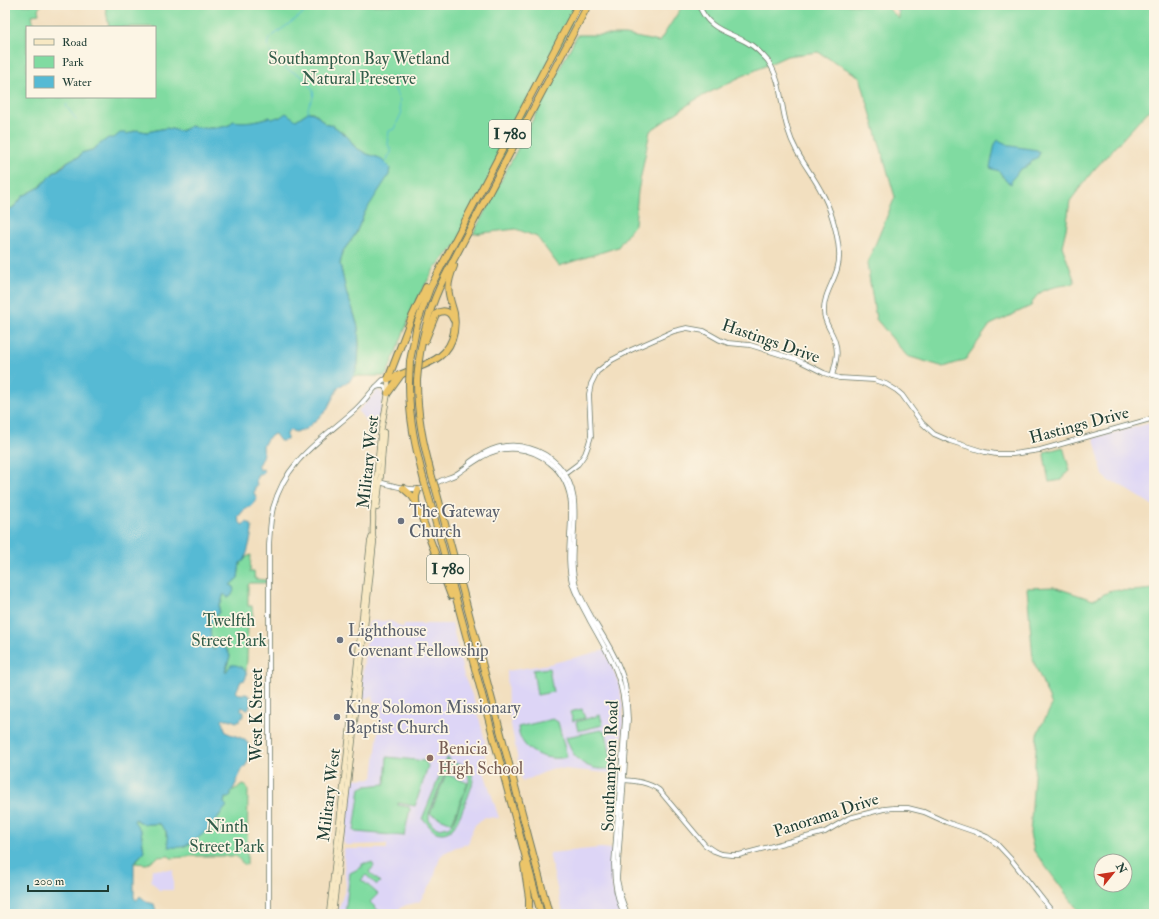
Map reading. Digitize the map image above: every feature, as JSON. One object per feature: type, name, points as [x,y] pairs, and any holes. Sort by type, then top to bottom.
[{"type":"highway","name":"I 780","points":[[551,914],[432,477],[420,424],[417,380],[423,334],[431,306],[471,226],[588,5]]},
{"type":"highway","points":[[576,28],[592,5]]},
{"type":"highway","name":"I 780","points":[[540,914],[414,442],[411,425],[408,383],[414,336],[430,288],[577,6]]},
{"type":"highway","points":[[388,380],[437,359],[444,353],[451,342],[453,336],[454,314],[448,293],[448,285],[454,267],[470,234],[471,226]]},
{"type":"highway","points":[[388,380],[422,296],[435,272],[445,259]]},
{"type":"highway","points":[[419,360],[436,314],[446,311],[452,316],[454,323]]},
{"type":"highway","points":[[388,393],[401,374]]},
{"type":"highway","points":[[403,488],[416,502],[448,585],[468,645]]},
{"type":"highway","points":[[416,502],[418,490]]},
{"type":"highway","points":[[519,832],[529,898],[529,914]]},
{"type":"main road","name":"Military West","points":[[329,914],[370,542],[376,515],[378,482],[387,411],[388,380]]},
{"type":"main road","name":"Military West","points":[[332,914],[342,839],[366,618],[374,541],[372,536]]},
{"type":"street","points":[[699,5],[706,18],[714,26],[725,33],[748,43],[763,55],[771,66],[779,84],[788,130],[793,143],[798,155],[821,191],[830,210],[838,243],[839,259],[837,272],[824,303],[825,318],[834,338],[838,352],[832,376]]},
{"type":"street","name":"Hastings Drive","points":[[564,475],[578,464],[585,454],[588,446],[591,436],[589,394],[591,384],[597,372],[612,360],[678,330],[687,328],[696,328],[704,331],[724,342],[750,345],[798,360],[832,376],[845,379],[874,380],[886,384],[902,396],[922,423],[934,434],[950,441],[985,452],[996,454],[1013,454],[1040,450],[1154,418]]},
{"type":"street","name":"West K Street","points":[[269,914],[269,545],[271,516],[283,482],[297,461],[360,404],[374,388],[382,381],[388,380]]},
{"type":"street","points":[[374,388],[384,386],[388,393]]},
{"type":"street","name":"Southampton Road","points":[[378,482],[418,490],[452,476],[481,454],[500,447],[508,446],[524,446],[543,454],[555,462],[564,475],[571,503],[570,566],[572,582],[578,599],[613,661],[618,674],[625,705],[617,879],[627,914]]},
{"type":"street","name":"Southampton Road","points":[[622,780],[614,864],[614,879],[618,898],[624,914]]},
{"type":"street","name":"Panorama Drive","points":[[622,780],[640,781],[659,790],[705,845],[714,851],[731,856],[812,836],[830,830],[849,818],[884,809],[908,808],[924,812],[946,822],[978,833],[997,844],[1010,858],[1054,914]]},
{"type":"shaded area","points":[[377,390],[384,394],[376,434],[358,411]]},
{"type":"shaded area","points":[[1154,422],[1154,506],[1117,483],[1110,482],[1103,475],[1094,438]]},
{"type":"shaded area","name":"Benicia High School","points":[[371,621],[393,622],[403,628],[404,624],[452,624],[464,676],[475,702],[485,741],[485,775],[499,818],[485,817],[473,828],[468,844],[456,847],[444,853],[440,857],[433,881],[419,902],[400,908],[395,914],[337,914],[346,887],[343,849],[387,849],[387,844],[346,845],[343,842],[351,781],[354,779],[373,778],[380,715],[382,712],[381,704],[373,702],[373,696],[363,699],[360,697],[368,623]]},
{"type":"shaded area","points":[[605,650],[619,684],[623,707],[623,725],[618,774],[554,768],[522,782],[508,709],[507,671],[549,664]]},
{"type":"shaded area","points":[[601,848],[613,849],[611,868],[612,882],[614,894],[623,914],[563,914],[549,853]]},
{"type":"shaded area","points":[[152,869],[173,870],[173,890],[159,890],[151,881]]},
{"type":"green space","name":"Southampton Bay Wetland Natural Preserve","points":[[5,5],[42,5],[38,9],[39,14],[32,15],[34,26],[26,26],[26,98],[156,98],[156,26],[109,26],[105,5],[578,5],[568,32],[462,239],[434,269],[416,302],[387,374],[384,376],[353,376],[358,365],[358,327],[347,295],[340,264],[343,251],[355,235],[365,212],[380,158],[366,154],[355,147],[345,134],[334,127],[325,124],[313,112],[308,112],[296,120],[278,117],[272,120],[269,117],[251,122],[233,121],[230,125],[216,128],[199,128],[191,126],[181,131],[166,128],[147,132],[133,131],[130,134],[104,141],[92,150],[82,153],[79,157],[68,161],[51,175],[40,187],[23,196],[11,209],[5,209]]},
{"type":"green space","points":[[683,5],[885,5],[899,19],[899,5],[1154,5],[1154,109],[1150,109],[1092,172],[1070,201],[1062,246],[1075,282],[1042,291],[1031,306],[990,325],[965,360],[944,367],[907,356],[876,319],[867,264],[895,197],[860,77],[818,52],[787,56],[736,79],[695,100],[650,131],[638,191],[635,224],[618,247],[559,266],[537,237],[516,229],[473,234],[577,35],[626,35],[659,42]]},
{"type":"green space","points":[[1063,447],[1070,471],[1064,475],[1062,480],[1049,482],[1044,455],[1045,452]]},
{"type":"green space","name":"Twelfth Street Park","points":[[251,555],[250,572],[254,572],[255,579],[266,580],[266,583],[250,583],[248,585],[248,606],[252,606],[253,617],[249,619],[248,622],[246,672],[242,668],[225,672],[230,656],[227,649],[223,647],[214,650],[212,648],[210,626],[213,616],[216,616],[219,612],[219,605],[221,604],[223,596],[225,594],[226,595],[229,585],[238,578],[240,563]]},
{"type":"green space","points":[[1054,587],[1093,600],[1112,590],[1132,591],[1154,589],[1154,906],[1150,914],[1081,914],[1034,851],[1030,834],[1037,734],[1052,705],[1033,660],[1027,588]]},
{"type":"green space","points":[[549,668],[553,692],[537,695],[533,670]]},
{"type":"green space","points":[[582,709],[585,718],[573,721],[570,712]]},
{"type":"green space","points":[[600,715],[603,725],[578,731],[576,722]]},
{"type":"green space","points":[[553,719],[558,722],[567,757],[551,758],[535,753],[529,749],[520,736],[518,727]]},
{"type":"green space","points":[[601,730],[606,733],[613,768],[596,768],[583,763],[572,752],[566,737]]},
{"type":"green space","points":[[387,757],[425,761],[428,766],[415,806],[398,803],[398,805],[409,807],[410,809],[404,836],[356,832],[354,831],[360,788],[385,784]]},
{"type":"green space","points":[[447,758],[450,759],[448,765],[461,764],[468,768],[472,775],[472,784],[462,812],[453,828],[446,832],[438,833],[422,819]],"holes":[[[452,767],[465,770],[468,775],[469,782],[453,823],[448,827],[440,829],[433,826],[429,820],[429,813],[445,773]]]},
{"type":"green space","points":[[446,774],[468,783],[452,823],[430,814]]},
{"type":"green space","name":"Ninth Street Park","points":[[243,785],[248,788],[247,865],[242,863],[236,856],[188,856],[171,858],[169,856],[158,857],[147,864],[134,863],[144,852],[141,831],[133,821],[135,819],[145,824],[160,824],[166,831],[166,836],[224,803],[228,794]]},
{"type":"green space","points":[[372,863],[374,866],[369,872],[380,882],[377,885],[366,875],[361,880],[378,894],[370,902],[380,912],[380,914],[345,914],[350,873],[362,867],[362,864]]},
{"type":"water","points":[[308,112],[316,114],[326,124],[334,125],[334,127],[348,137],[355,147],[367,154],[380,158],[390,168],[389,175],[365,212],[355,235],[343,251],[340,264],[347,295],[358,327],[358,365],[349,382],[338,388],[326,411],[306,429],[295,432],[290,430],[287,434],[287,440],[282,441],[280,441],[274,434],[267,439],[263,446],[262,456],[257,466],[259,470],[263,469],[264,472],[262,474],[258,474],[256,480],[257,486],[255,487],[254,493],[257,499],[238,517],[242,525],[247,522],[251,524],[252,527],[247,553],[245,559],[240,563],[238,578],[230,585],[233,586],[233,593],[228,597],[224,594],[221,604],[219,605],[219,612],[213,617],[210,625],[210,642],[213,645],[211,648],[214,650],[218,645],[226,649],[230,656],[225,672],[231,665],[236,665],[247,674],[245,680],[241,681],[236,692],[250,696],[250,707],[247,710],[242,707],[241,710],[244,712],[243,716],[236,722],[229,719],[223,719],[222,721],[226,732],[241,738],[248,743],[249,753],[246,766],[242,770],[231,792],[231,796],[225,798],[224,803],[227,806],[203,834],[185,846],[169,847],[166,831],[160,824],[145,824],[135,819],[134,821],[141,831],[144,852],[134,862],[134,897],[137,900],[140,896],[147,902],[154,904],[157,914],[5,914],[5,209],[11,209],[23,196],[40,187],[51,175],[67,162],[79,157],[81,153],[92,150],[108,138],[114,138],[120,133],[127,134],[137,130],[147,132],[166,128],[181,131],[191,126],[216,128],[230,125],[233,121],[242,122],[270,117],[272,119],[279,118],[286,113],[296,120]]},
{"type":"water","points":[[998,140],[1011,146],[1037,150],[1040,152],[1038,157],[1029,165],[1019,170],[1012,179],[1011,184],[1006,181],[999,171],[990,168],[995,144]]},
{"type":"waterway","points":[[308,112],[314,95],[311,87],[301,76],[287,69],[276,59],[272,55],[268,46],[271,37],[308,10],[309,5]]},
{"type":"waterway","points":[[896,5],[898,12]]},
{"type":"waterway","points":[[386,163],[391,153],[391,149],[388,145],[389,131],[394,129],[402,112],[399,105],[400,101],[392,84],[396,75]]},
{"type":"waterway","points":[[67,104],[66,106],[76,119]]},
{"type":"place","name":"The Gateway Church","points":[[401,521]]},
{"type":"place","name":"Lighthouse Covenant Fellowship","points":[[340,640]]},
{"type":"place","name":"King Solomon Missionary Baptist Church","points":[[337,717]]},
{"type":"place","name":"Benicia High School","points":[[430,758]]}]
